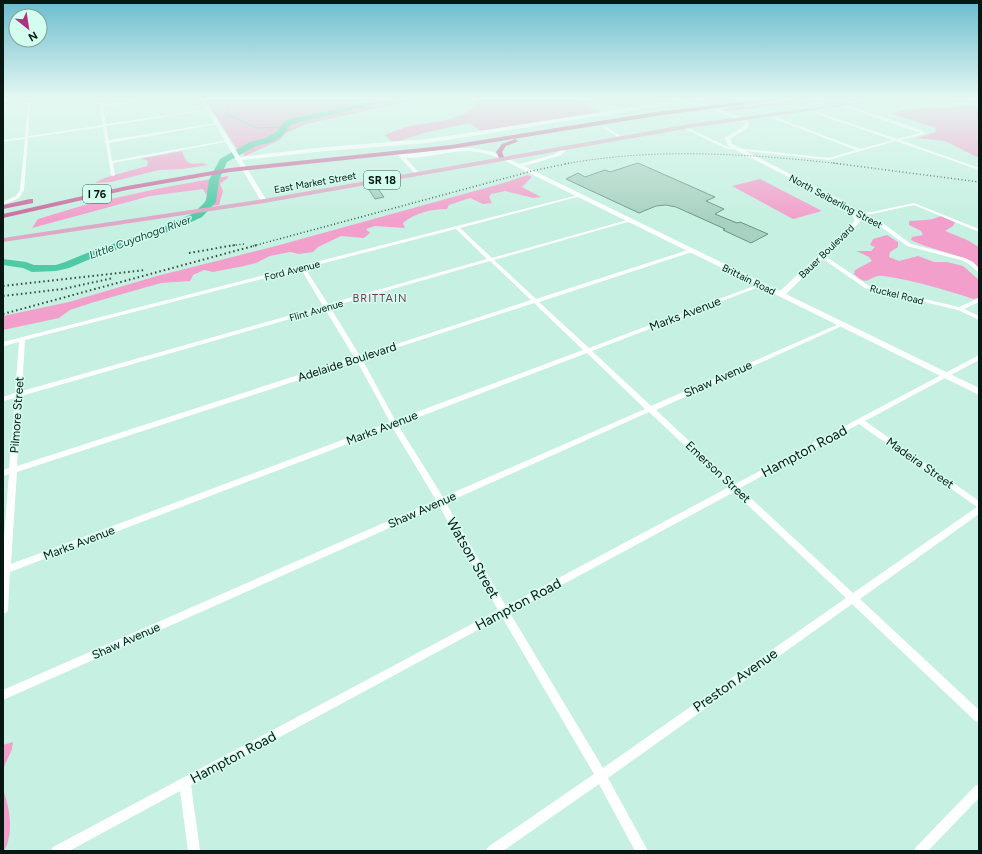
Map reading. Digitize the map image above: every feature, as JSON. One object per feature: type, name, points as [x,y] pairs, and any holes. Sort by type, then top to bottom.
[{"type":"highway","name":"I 76","points":[[3,216],[100,193],[271,160],[403,152],[472,139]]},
{"type":"highway","name":"I 76","points":[[3,210],[80,192],[191,175],[296,162],[403,152],[500,139]]},
{"type":"highway","points":[[461,149],[526,139]]},
{"type":"highway","points":[[501,157],[499,152],[501,148],[520,140]]},
{"type":"highway","points":[[3,224],[191,175]]},
{"type":"highway","points":[[3,205],[80,192]]},
{"type":"main road","points":[[238,159],[312,150],[442,139]]},
{"type":"main road","name":"East Market Street","points":[[3,240],[264,201],[617,139]]},
{"type":"main road","points":[[727,139],[728,143],[735,149]]},
{"type":"main road","points":[[228,141],[264,201]]},
{"type":"main road","points":[[389,143],[403,152],[417,174]]},
{"type":"main road","points":[[519,167],[526,163],[558,154],[565,148]]},
{"type":"main road","name":"Brittain Road","points":[[403,152],[429,154],[461,149],[482,151],[501,157],[979,392]]},
{"type":"main road","name":"North Seiberling Street","points":[[735,149],[841,202],[856,214]]},
{"type":"main road","points":[[412,168],[413,163],[429,154]]},
{"type":"main road","name":"Bauer Boulevard","points":[[781,294],[858,220],[856,214]]},
{"type":"street","points":[[3,141],[19,139]]},
{"type":"street","points":[[3,205],[19,196],[22,190],[26,139]]},
{"type":"street","points":[[105,139],[113,175]]},
{"type":"street","points":[[106,142],[125,139]]},
{"type":"street","points":[[707,139],[717,144],[735,149],[829,159],[906,139]]},
{"type":"street","points":[[830,139],[862,151]]},
{"type":"street","points":[[893,139],[979,169]]},
{"type":"street","points":[[111,162],[228,141]]},
{"type":"street","name":"Ford Avenue","points":[[4,344],[579,196]]},
{"type":"street","name":"Bauer Boulevard","points":[[856,214],[872,213],[914,204],[979,231]]},
{"type":"street","name":"North Seiberling Street","points":[[856,214],[878,222],[909,245],[963,259],[971,263],[979,271]]},
{"type":"street","name":"Flint Avenue","points":[[3,399],[629,220]]},
{"type":"street","name":"Emerson Street","points":[[457,228],[979,717]]},
{"type":"street","name":"Adelaide Boulevard","points":[[3,473],[690,251]]},
{"type":"street","name":"Ruckel Road","points":[[822,256],[867,287],[960,309],[979,318]]},
{"type":"street","name":"Watson Street","points":[[302,267],[358,358],[394,424],[601,776],[642,851]]},
{"type":"street","name":"Marks Avenue","points":[[5,571],[762,285]]},
{"type":"street","points":[[960,309],[979,300]]},
{"type":"street","name":"Shaw Avenue","points":[[3,695],[841,325]]},
{"type":"street","name":"Pilmore Street","points":[[3,610],[22,340]]},
{"type":"street","name":"Hampton Road","points":[[57,851],[979,356]]},
{"type":"street","name":"Madeira Street","points":[[860,421],[979,505]]},
{"type":"street","name":"Preston Avenue","points":[[492,851],[979,510]]},
{"type":"street","points":[[184,783],[194,851]]},
{"type":"street","points":[[920,851],[979,790]]},
{"type":"shaded area","points":[[231,139],[281,139],[245,156],[239,149],[237,149]]},
{"type":"shaded area","points":[[389,139],[406,139],[399,141],[391,141]]},
{"type":"shaded area","points":[[925,139],[979,139],[979,158],[945,141]]},
{"type":"shaded area","points":[[182,151],[184,157],[190,163],[208,165],[183,169],[159,170],[111,182],[95,183],[104,178],[147,166],[147,160],[140,159]]},
{"type":"shaded area","points":[[528,175],[532,177],[522,187],[541,197],[533,198],[505,191],[491,194],[489,197],[492,203],[483,204],[470,198],[449,205],[447,209],[418,214],[403,223],[405,228],[375,226],[366,229],[370,233],[364,238],[341,236],[318,247],[313,252],[299,254],[290,252],[270,256],[256,263],[244,266],[213,272],[204,270],[193,275],[190,281],[161,283],[70,310],[59,318],[3,330],[3,316],[69,302],[157,276],[276,246]]},
{"type":"shaded area","points":[[228,176],[228,178],[220,184],[223,191],[219,205],[203,207],[207,196],[203,189],[150,196],[32,228],[38,219],[88,204],[161,188]]},
{"type":"shaded area","points":[[760,179],[822,211],[793,219],[732,186]]},
{"type":"shaded area","points":[[941,216],[955,222],[953,226],[945,231],[967,240],[979,247],[979,268],[962,258],[911,240],[912,237],[923,235],[921,231],[909,225],[909,221],[930,220]]},
{"type":"shaded area","points":[[887,235],[898,242],[898,247],[890,252],[889,257],[899,261],[918,256],[934,262],[947,262],[963,266],[979,280],[979,298],[973,299],[907,280],[884,276],[875,277],[866,281],[859,278],[854,274],[855,270],[872,261],[869,257],[856,251],[871,251],[875,247],[870,245],[873,239]]},
{"type":"shaded area","points":[[13,742],[12,749],[3,769],[3,745]]},
{"type":"shaded area","points":[[3,790],[8,805],[10,821],[9,837],[4,851]]},
{"type":"building","points":[[638,163],[715,197],[706,201],[724,209],[715,214],[737,223],[740,222],[768,234],[751,243],[723,230],[725,229],[676,207],[666,205],[656,206],[639,213],[566,179],[578,173],[585,177],[605,170],[610,172]]},
{"type":"building","points":[[376,186],[384,197],[375,199],[368,188]]},
{"type":"waterway","name":"Little Cuyahoga River","points":[[3,262],[26,265],[32,269],[56,268],[69,265],[91,255],[172,227],[198,215],[211,202],[214,180],[223,161],[253,144],[271,139]]},
{"type":"railway","points":[[566,164],[634,155],[668,154],[738,155],[836,163]]},
{"type":"railway","points":[[566,164],[570,163]]},
{"type":"railway","points":[[836,163],[842,164]]},
{"type":"railway","points":[[836,163],[979,182]]},
{"type":"railway","points":[[253,246],[532,171],[566,164]]},
{"type":"railway","points":[[230,246],[244,244]]},
{"type":"railway","points":[[230,246],[235,245]]},
{"type":"railway","points":[[3,314],[257,245]]},
{"type":"railway","points":[[189,253],[230,246]]},
{"type":"railway","points":[[3,286],[145,270]]},
{"type":"railway","points":[[3,296],[63,289],[113,278]]},
{"type":"district","name":"BRITTAIN","points":[[380,298]]}]
